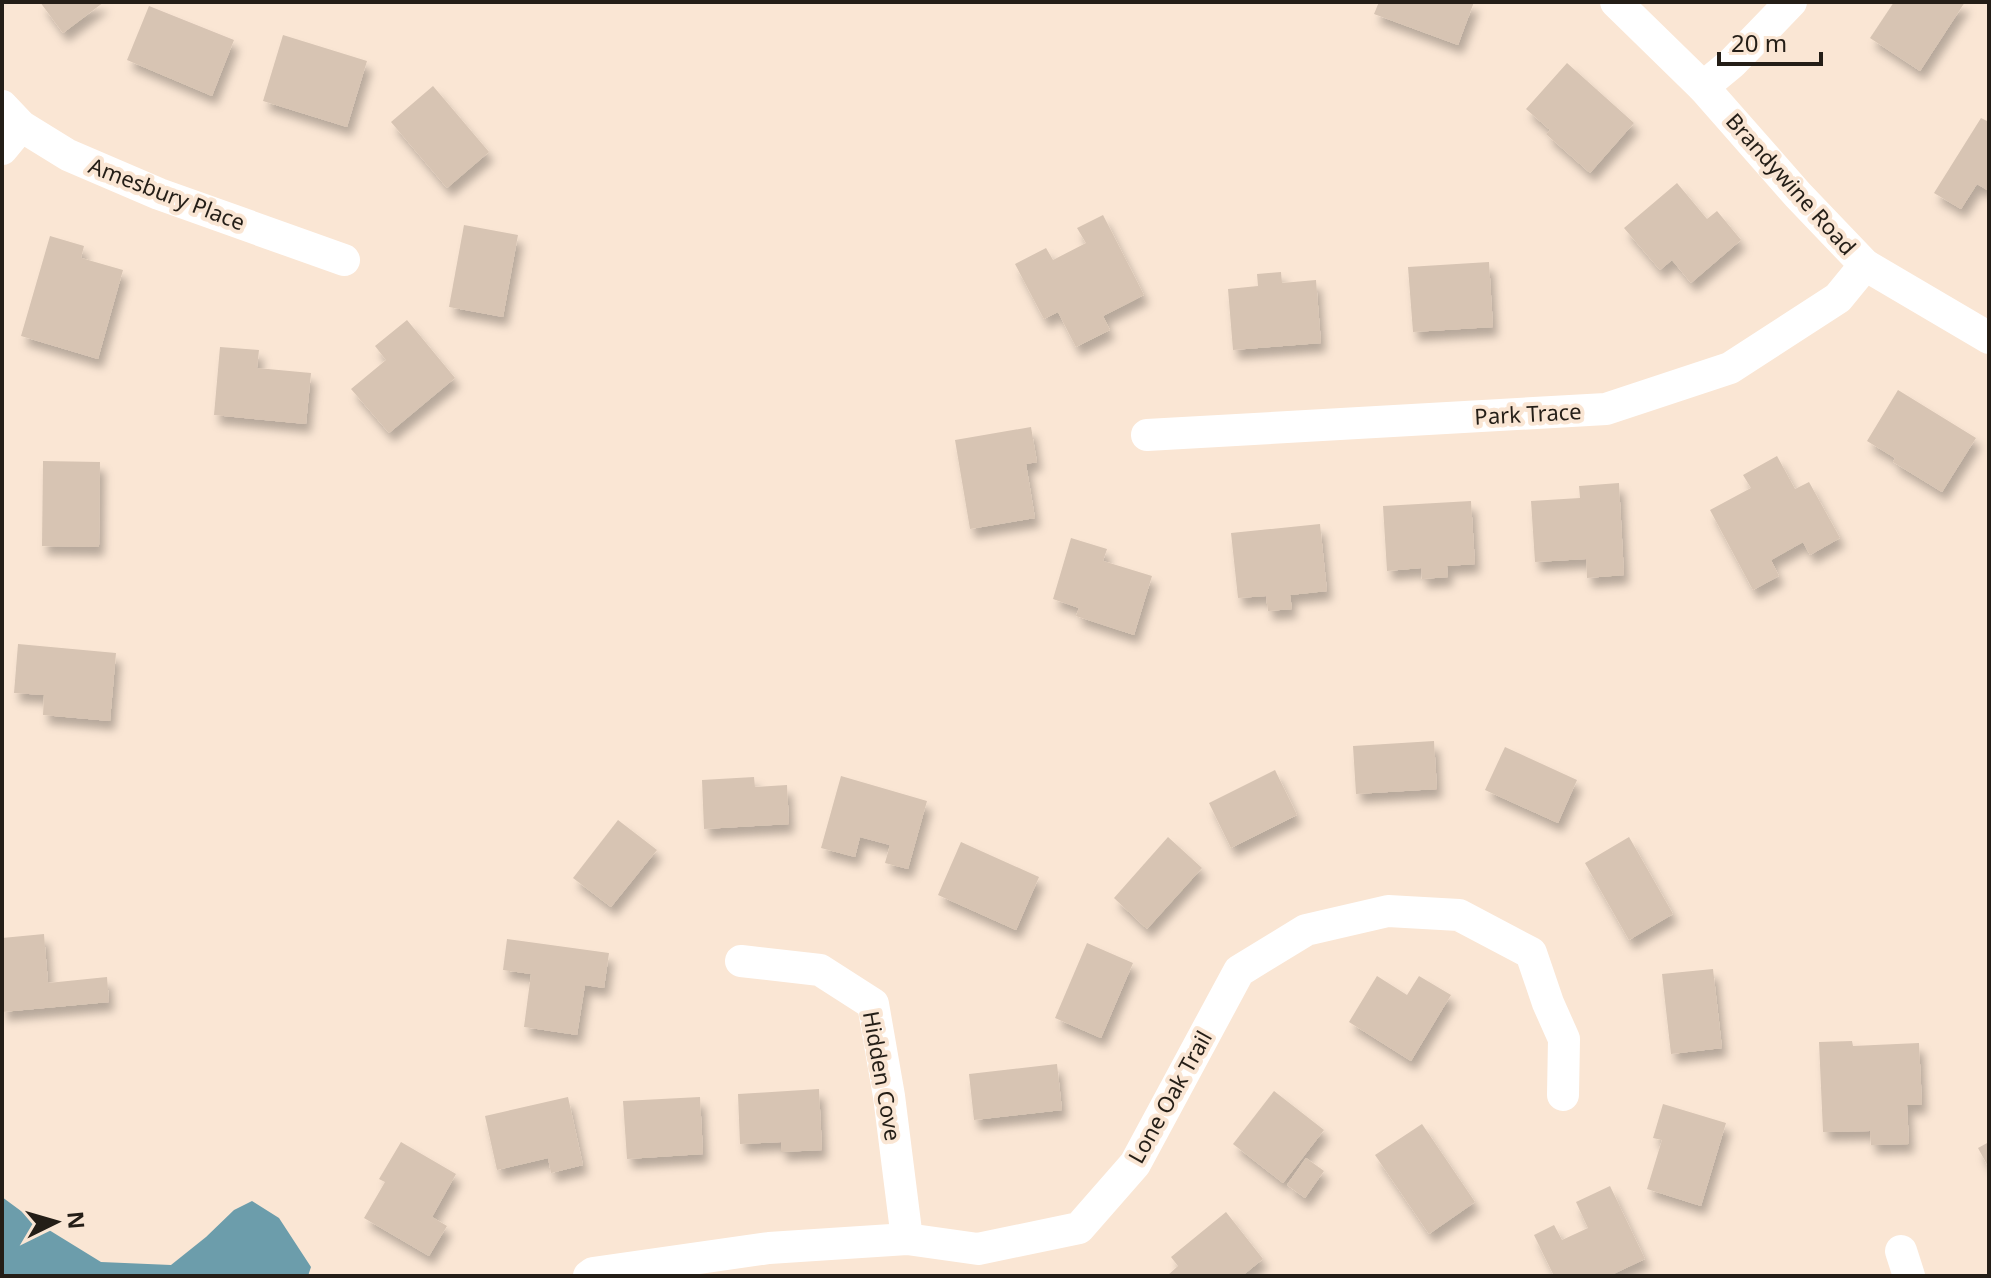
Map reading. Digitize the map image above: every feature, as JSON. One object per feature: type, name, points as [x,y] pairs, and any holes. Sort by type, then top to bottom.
[{"type":"street","name":"Brandywine Road","points":[[1616,2],[1703,87],[1798,195],[1865,265],[1989,338]]},
{"type":"street","points":[[1703,87],[1732,63],[1791,2]]},
{"type":"street","name":"Amesbury Place","points":[[8,127],[159,194],[344,260]]},
{"type":"street","name":"Park Trace","points":[[1147,435],[1606,409],[1730,368],[1838,298],[1865,265]]},
{"type":"street","name":"Lone Oak Trail","points":[[589,1276],[769,1248],[907,1239],[978,1249],[1079,1228],[1135,1164],[1239,971],[1306,930],[1388,911],[1459,915],[1531,953],[1564,1039],[1563,1095]]},
{"type":"street","name":"Hidden Cove","points":[[741,961],[820,970],[873,1004],[889,1096],[907,1239]]},
{"type":"water","points":[[2,1197],[101,1262],[171,1265],[234,1210],[252,1201],[279,1218],[311,1267],[308,1276],[2,1276]]},
{"type":"building","points":[[40,2],[104,2],[63,33]]},
{"type":"building","points":[[1379,2],[1474,2],[1458,45],[1374,14]]},
{"type":"building","points":[[1894,2],[1965,2],[1920,71],[1870,38]]},
{"type":"building","points":[[149,6],[234,40],[212,96],[127,60]]},
{"type":"building","points":[[283,35],[367,61],[347,127],[263,101]]},
{"type":"building","points":[[1567,63],[1634,123],[1590,173],[1546,134],[1550,130],[1526,109]]},
{"type":"building","points":[[433,86],[489,152],[447,188],[391,122]]},
{"type":"building","points":[[1981,118],[1989,122],[1989,191],[1977,184],[1961,209],[1934,193]]},
{"type":"building","points":[[1677,183],[1707,219],[1717,211],[1741,240],[1691,283],[1672,260],[1660,270],[1624,228]]},
{"type":"building","points":[[1103,215],[1144,295],[1103,316],[1110,330],[1076,347],[1058,312],[1044,319],[1015,264],[1046,248],[1053,260],[1086,243],[1077,228]]},
{"type":"building","points":[[464,225],[518,235],[503,317],[449,307]]},
{"type":"building","points":[[50,236],[84,246],[81,258],[123,270],[98,359],[21,336]]},
{"type":"building","points":[[1489,262],[1493,327],[1413,332],[1408,267]]},
{"type":"building","points":[[1281,272],[1282,283],[1316,280],[1321,343],[1233,350],[1228,289],[1258,286],[1257,274]]},
{"type":"building","points":[[407,320],[455,378],[389,433],[351,389],[386,360],[375,346]]},
{"type":"building","points":[[220,347],[259,350],[257,368],[311,373],[306,424],[214,415]]},
{"type":"building","points":[[1898,390],[1976,438],[1942,492],[1893,462],[1895,458],[1867,441]]},
{"type":"building","points":[[1031,427],[1037,462],[1026,464],[1035,518],[970,529],[955,440]]},
{"type":"building","points":[[1777,456],[1795,489],[1809,482],[1840,538],[1810,555],[1803,542],[1771,560],[1779,576],[1753,590],[1710,510],[1751,488],[1743,475]]},
{"type":"building","points":[[43,461],[100,462],[99,547],[42,546]]},
{"type":"building","points":[[1619,483],[1624,575],[1587,578],[1586,559],[1535,562],[1531,501],[1580,498],[1579,486]]},
{"type":"building","points":[[1471,501],[1475,564],[1447,566],[1448,577],[1422,579],[1421,568],[1387,571],[1383,506]]},
{"type":"building","points":[[1320,524],[1327,591],[1290,595],[1292,609],[1268,611],[1266,596],[1238,598],[1231,533]]},
{"type":"building","points":[[1071,538],[1107,549],[1103,561],[1152,576],[1134,635],[1076,616],[1079,608],[1053,599]]},
{"type":"building","points":[[18,644],[116,653],[110,721],[43,715],[44,695],[14,693]]},
{"type":"building","points":[[1434,741],[1437,789],[1356,794],[1353,746]]},
{"type":"building","points":[[1505,747],[1577,780],[1558,823],[1485,790]]},
{"type":"building","points":[[1275,770],[1297,815],[1231,848],[1209,803]]},
{"type":"building","points":[[841,776],[927,801],[908,869],[885,863],[890,845],[860,837],[855,857],[821,848]]},
{"type":"building","points":[[754,777],[755,787],[787,785],[789,824],[704,829],[702,780]]},
{"type":"building","points":[[618,820],[657,850],[611,907],[573,878]]},
{"type":"building","points":[[1168,837],[1202,868],[1147,929],[1114,898]]},
{"type":"building","points":[[1629,837],[1673,914],[1629,940],[1585,863]]},
{"type":"building","points":[[961,842],[1039,877],[1016,930],[938,895]]},
{"type":"building","points":[[44,934],[48,983],[107,977],[109,1002],[2,1012],[2,938]]},
{"type":"building","points":[[507,939],[609,953],[604,988],[585,985],[577,1035],[524,1027],[531,974],[503,970]]},
{"type":"building","points":[[1087,943],[1133,963],[1101,1038],[1055,1018]]},
{"type":"building","points":[[1713,969],[1722,1048],[1671,1054],[1662,974]]},
{"type":"building","points":[[1377,976],[1407,995],[1419,976],[1451,995],[1411,1061],[1349,1022]]},
{"type":"building","points":[[1852,1041],[1853,1046],[1919,1043],[1922,1105],[1907,1105],[1909,1144],[1871,1145],[1870,1131],[1823,1132],[1819,1042]]},
{"type":"building","points":[[1057,1064],[1062,1110],[974,1120],[969,1074]]},
{"type":"building","points":[[819,1089],[822,1150],[781,1152],[781,1142],[740,1144],[738,1094]]},
{"type":"building","points":[[1274,1091],[1324,1130],[1283,1183],[1233,1144]]},
{"type":"building","points":[[568,1097],[583,1165],[551,1173],[548,1158],[497,1170],[485,1116]]},
{"type":"building","points":[[700,1097],[703,1154],[627,1159],[623,1101]]},
{"type":"building","points":[[1663,1104],[1726,1123],[1701,1206],[1647,1189],[1662,1140],[1653,1138]]},
{"type":"building","points":[[1422,1124],[1475,1202],[1429,1234],[1375,1155]]},
{"type":"building","points":[[401,1142],[456,1174],[432,1217],[447,1226],[429,1256],[364,1218],[385,1182],[379,1179]]},
{"type":"building","points":[[1989,1142],[1989,1168],[1978,1148]]},
{"type":"building","points":[[1306,1158],[1324,1171],[1305,1198],[1287,1185]]},
{"type":"building","points":[[1610,1186],[1645,1259],[1609,1276],[1554,1276],[1534,1235],[1554,1225],[1562,1240],[1588,1228],[1576,1202]]},
{"type":"building","points":[[1226,1212],[1263,1259],[1242,1276],[1167,1276],[1178,1266],[1171,1257]]}]
